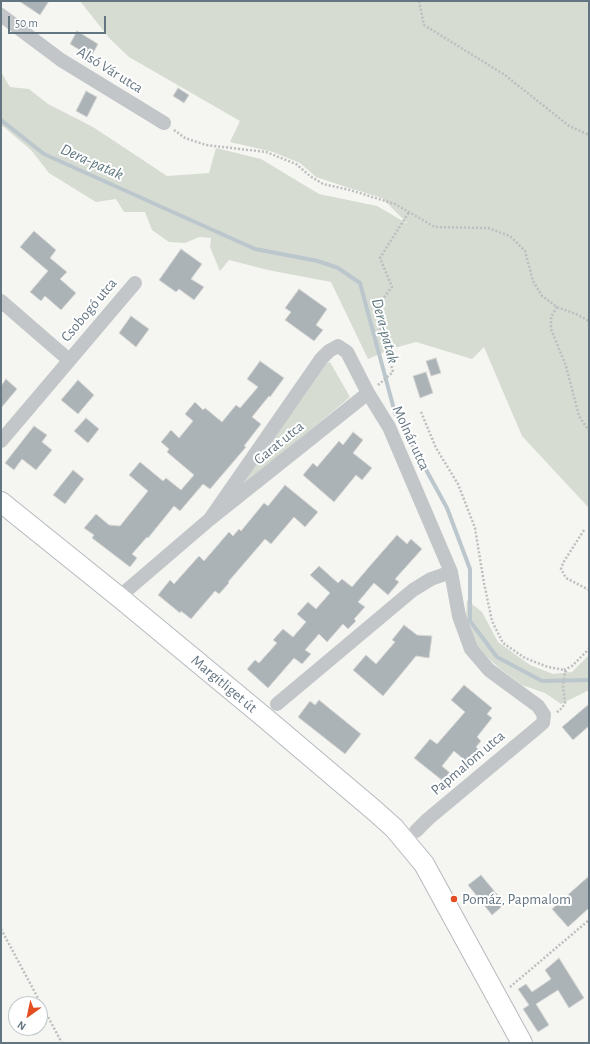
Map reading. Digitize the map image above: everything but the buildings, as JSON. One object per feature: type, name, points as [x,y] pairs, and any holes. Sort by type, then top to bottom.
[{"type":"main road","name":"Margitliget út","points":[[1,502],[252,707],[394,828],[424,864],[522,1043]]},
{"type":"street","name":"Alsó Vár utca","points":[[1,15],[61,60],[164,123]]},
{"type":"street","name":"Csobogó utca","points":[[1,441],[135,283]]},
{"type":"street","name":"Csobogó utca","points":[[1,301],[69,360]]},
{"type":"street","name":"Molnár utca","points":[[321,359],[329,351],[338,346],[347,352],[371,391],[389,426],[451,572],[460,616],[471,650],[488,670],[538,706],[544,715],[543,723]]},
{"type":"street","name":"Garat utca","points":[[210,519],[321,359]]},
{"type":"street","name":"Garat utca","points":[[119,597],[210,519],[371,391]]},
{"type":"street","points":[[277,704],[413,590],[431,579],[451,572]]},
{"type":"street","name":"Papmalom utca","points":[[416,830],[543,723]]},
{"type":"path","points":[[419,1],[424,25],[505,75],[569,126],[589,135]]},
{"type":"path","points":[[164,123],[185,138],[206,145],[266,152],[296,164],[310,176],[323,184],[350,190],[395,204],[435,227],[488,228],[510,236],[525,251],[533,281],[542,296],[557,307],[576,314],[589,321]]},
{"type":"path","points":[[371,391],[393,372],[375,309],[392,287],[380,258],[409,212]]},
{"type":"path","points":[[557,307],[551,318],[551,329],[566,366],[578,416],[589,431]]},
{"type":"path","points":[[421,412],[436,448],[458,484],[475,528],[492,621],[504,643],[524,658],[548,667],[564,670],[572,666],[589,649]]},
{"type":"path","points":[[584,530],[562,563],[561,569],[566,578],[589,590]]},
{"type":"path","points":[[543,723],[562,708],[565,703],[563,687],[566,672],[564,670]]},
{"type":"path","points":[[497,997],[589,920]]},
{"type":"path","points":[[1,929],[62,1043]]},
{"type":"shaded area","points":[[80,1],[589,1],[589,508],[522,436],[484,347],[472,359],[416,342],[394,348],[368,359],[331,282],[268,270],[229,260],[220,271],[210,247],[211,238],[199,237],[185,243],[169,242],[152,230],[145,212],[124,212],[116,199],[96,202],[49,173],[31,150],[1,126],[1,72],[10,87],[29,89],[48,104],[93,127],[167,176],[209,173],[216,148],[261,159],[319,194],[377,206],[408,224],[382,198],[316,177],[300,163],[273,152],[230,142],[240,121],[129,57],[110,39]]},
{"type":"shaded area","points":[[330,362],[350,397],[236,492],[325,364]]},
{"type":"shaded area","points":[[467,600],[482,612],[498,642],[530,665],[553,674],[572,672],[589,655],[589,690],[561,704],[545,693],[522,685],[499,668],[473,644],[466,619]]},
{"type":"waterway","name":"Dera-patak","points":[[1,120],[44,154],[255,249],[318,261],[338,268],[360,283],[395,413],[447,508],[470,569],[470,621],[497,657],[542,681],[589,680]]},
{"type":"place","name":"Pomáz, Papmalom","points":[[454,899]]}]
